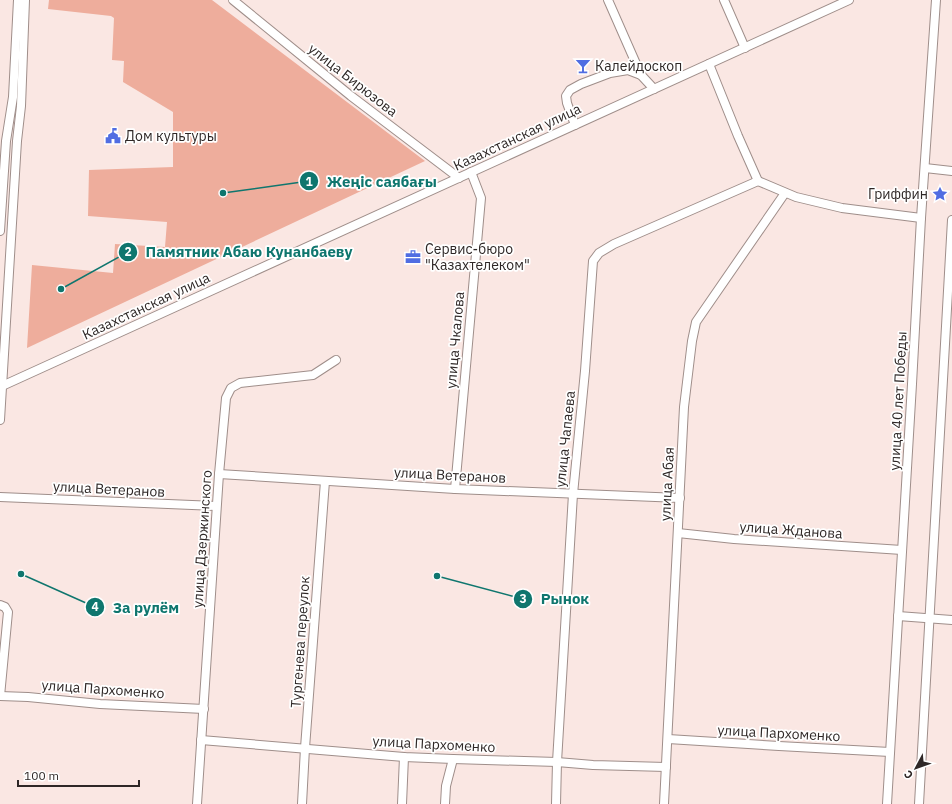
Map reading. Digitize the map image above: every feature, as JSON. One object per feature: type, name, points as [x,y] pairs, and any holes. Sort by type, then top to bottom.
[{"type":"street","points":[[0,231],[3,140],[13,97],[18,0]]},
{"type":"street","points":[[0,420],[17,141],[21,106],[25,0]]},
{"type":"street","name":"улица Бирюзова","points":[[233,0],[351,96],[459,178]]},
{"type":"street","points":[[608,0],[641,75],[654,89]]},
{"type":"street","points":[[724,0],[744,48]]},
{"type":"street","name":"Казахстанская улица","points":[[1,386],[849,0]]},
{"type":"street","name":"улица 40 лет Победы","points":[[887,804],[924,168],[936,0]]},
{"type":"street","points":[[709,64],[758,181],[796,198],[842,208],[921,218]]},
{"type":"street","points":[[575,124],[567,103],[566,96],[570,90],[581,84],[610,73],[628,70],[641,75]]},
{"type":"street","points":[[3,140],[17,141]]},
{"type":"street","points":[[924,168],[952,171]]},
{"type":"street","name":"улица Чкалова","points":[[455,489],[481,198],[471,172]]},
{"type":"street","name":"улица Чапаева","points":[[556,804],[557,762],[573,494],[586,371],[593,261],[599,253],[614,244],[758,181]]},
{"type":"street","name":"улица Абая","points":[[664,804],[684,407],[692,341],[696,322],[785,193]]},
{"type":"street","points":[[918,804],[952,220]]},
{"type":"street","name":"улица Дзержинского","points":[[198,804],[216,506],[226,398],[231,388],[240,383],[313,375],[336,360]]},
{"type":"street","name":"улица Ветеранов","points":[[219,474],[455,489],[680,498]]},
{"type":"street","name":"Тургенева переулок","points":[[302,804],[325,481]]},
{"type":"street","name":"улица Ветеранов","points":[[0,497],[216,506]]},
{"type":"street","name":"улица Жданова","points":[[678,533],[734,539],[902,550]]},
{"type":"street","points":[[0,605],[5,607],[8,612],[0,696]]},
{"type":"street","points":[[898,616],[952,620]]},
{"type":"street","name":"улица Пархоменко","points":[[0,696],[28,697],[100,704],[204,708]]},
{"type":"street","name":"улица Пархоменко","points":[[668,739],[890,752]]},
{"type":"street","name":"улица Пархоменко","points":[[201,740],[404,757],[666,767]]},
{"type":"street","points":[[402,804],[404,757]]},
{"type":"street","points":[[445,804],[446,786],[453,759]]},
{"type":"shaded area","points":[[49,0],[212,0],[425,161],[27,348],[32,265],[113,273],[115,244],[165,247],[167,222],[88,216],[89,170],[173,167],[173,112],[123,82],[124,61],[112,60],[114,18],[111,16],[48,9]]},
{"type":"place","name":"Калейдоскоп","points":[[583,66]]},
{"type":"place","name":"Дом культуры","points":[[113,136]]},
{"type":"place","name":"Жеңіс саябағы","points":[[223,193]]},
{"type":"place","name":"Гриффин","points":[[940,194]]},
{"type":"place","name":"Сервис-бюро \"Казахтелеком\"","points":[[413,257]]},
{"type":"place","name":"Памятник Абаю Кунанбаеву","points":[[61,289]]},
{"type":"place","name":"За рулём","points":[[21,574]]},
{"type":"place","name":"Рынок","points":[[437,576]]}]
